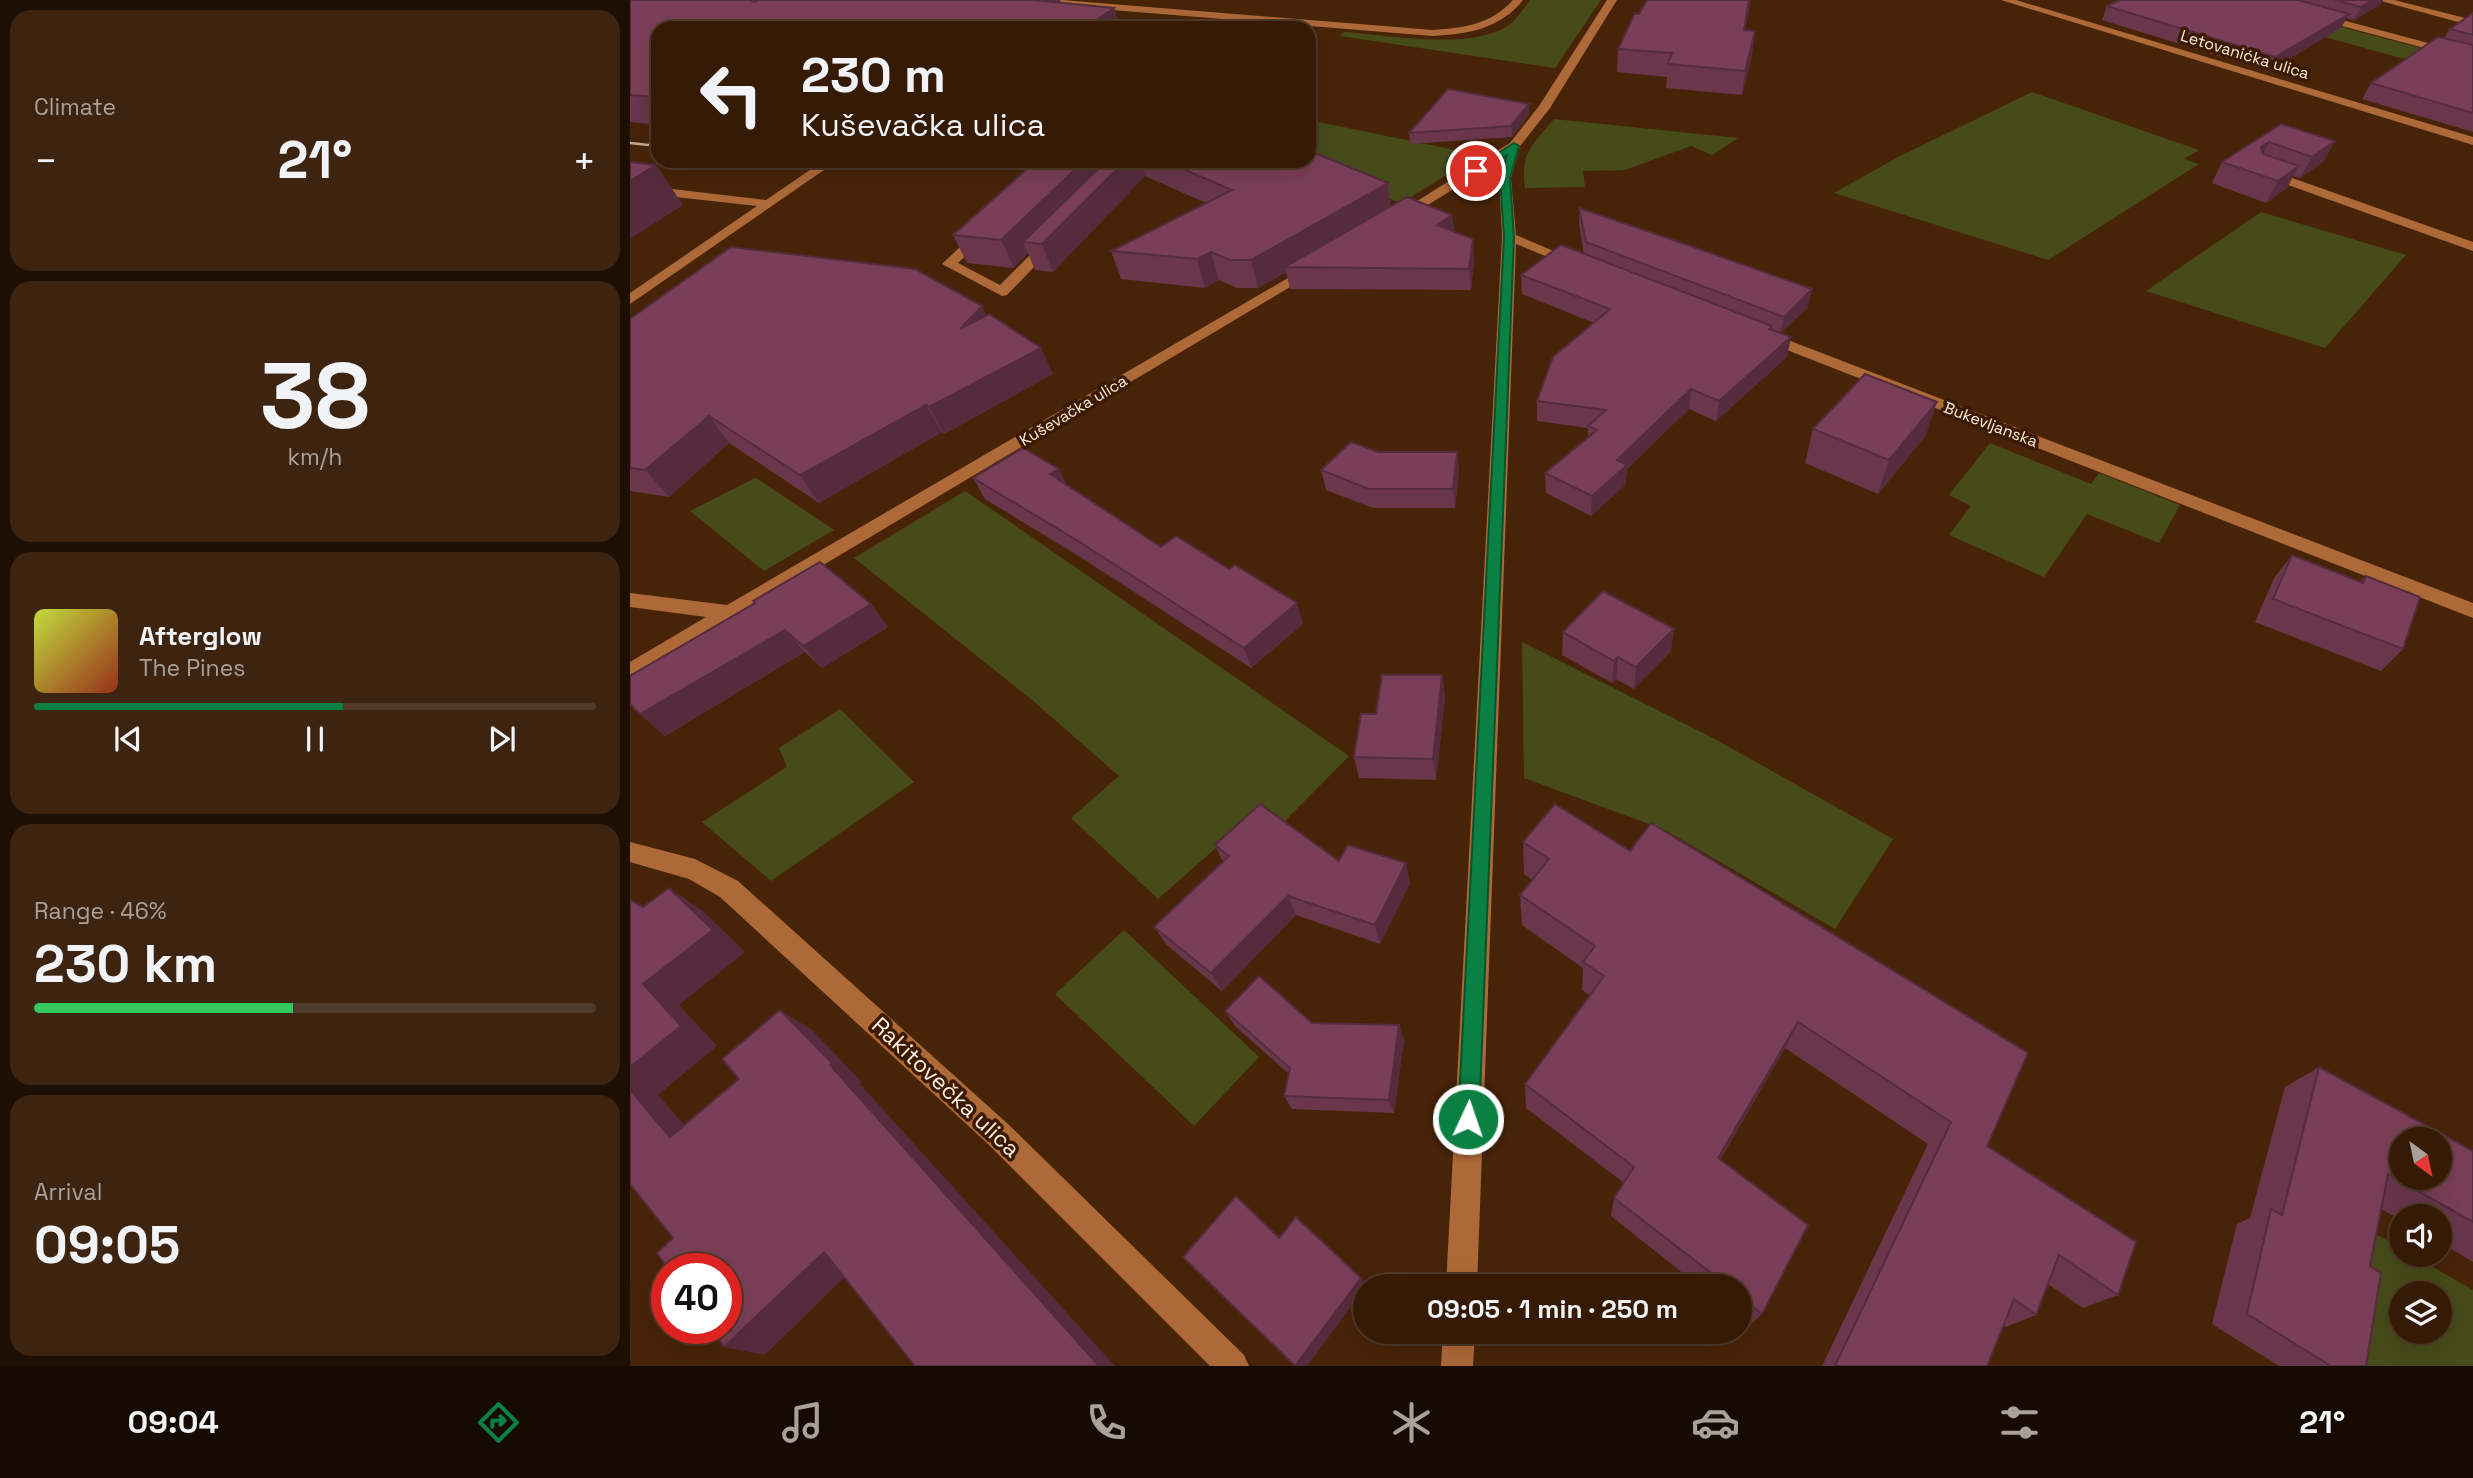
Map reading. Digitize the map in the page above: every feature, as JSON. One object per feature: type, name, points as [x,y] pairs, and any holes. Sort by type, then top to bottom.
[{"type":"street","points":[[1026,0],[1284,21]]},
{"type":"street","points":[[1316,24],[1433,33],[1457,32],[1502,18],[1518,0]]},
{"type":"street","points":[[1378,229],[1514,146],[1544,108],[1612,0]]},
{"type":"street","name":"Letovanićka ulica","points":[[2006,0],[2473,141]]},
{"type":"street","points":[[2382,0],[2473,23]]},
{"type":"street","points":[[1178,21],[1188,13]]},
{"type":"street","points":[[2307,14],[2473,58]]},
{"type":"street","points":[[1316,27],[1320,24]]},
{"type":"street","points":[[1462,1274],[1509,237],[1505,178],[1514,146]]},
{"type":"street","points":[[630,300],[821,168]]},
{"type":"street","points":[[2257,170],[2473,247]]},
{"type":"street","points":[[630,188],[770,204]]},
{"type":"street","points":[[990,227],[949,264],[1002,292],[1065,228]]},
{"type":"street","points":[[1509,237],[1600,273]]},
{"type":"street","name":"Kuševačka ulica","points":[[630,672],[1331,257]]},
{"type":"street","name":"Bukevljanska","points":[[1743,328],[2473,611]]},
{"type":"street","points":[[630,600],[729,613]]},
{"type":"street","name":"Rakitovečka ulica","points":[[630,852],[695,870],[729,889],[998,1134],[1233,1366]]},
{"type":"street","points":[[1457,1366],[1458,1344]]},
{"type":"green space","points":[[1530,0],[1601,0],[1555,68],[1340,36],[1344,32],[1429,39],[1474,37],[1493,33],[1509,25]]},
{"type":"green space","points":[[2240,0],[2473,62],[2473,78],[2234,12]]},
{"type":"green space","points":[[2032,92],[2199,150],[2184,159],[2199,164],[2048,260],[1834,193],[1898,157]]},
{"type":"green space","points":[[1554,119],[1738,138],[1712,155],[1691,146],[1625,170],[1583,171],[1585,187],[1525,188],[1526,157]]},
{"type":"green space","points":[[1316,121],[1479,155],[1401,203],[1309,168],[1316,168]]},
{"type":"green space","points":[[2261,212],[2406,255],[2325,348],[2146,291]]},
{"type":"green space","points":[[1990,443],[2091,484],[2099,473],[2180,505],[2159,543],[2087,514],[2044,577],[1949,535],[1971,506],[1949,495]]},
{"type":"green space","points":[[756,478],[834,530],[764,571],[690,511]]},
{"type":"green space","points":[[965,491],[1349,756],[1283,823],[1260,809],[1158,899],[1071,818],[1119,776],[1031,699],[854,558]]},
{"type":"green space","points":[[1522,642],[1713,738],[1893,839],[1835,929],[1665,830],[1524,778]]},
{"type":"green space","points":[[840,709],[914,782],[771,881],[702,822],[787,767],[779,748]]},
{"type":"green space","points":[[1124,930],[1259,1057],[1194,1126],[1055,994]]},
{"type":"green space","points":[[2372,1232],[2389,1241],[2389,1267],[2433,1267],[2473,1290],[2473,1366],[2348,1366]]},
{"type":"building","points":[[630,0],[1033,0],[1114,8],[1095,21],[651,21],[651,96],[630,95]]},
{"type":"building","points":[[1647,0],[1749,0],[1744,30],[1755,31],[1745,71],[1668,64],[1672,53],[1618,49],[1635,13],[1639,14]]},
{"type":"building","points":[[2121,0],[2298,0],[2349,14],[2275,57],[2107,6]]},
{"type":"building","points":[[2335,0],[2372,0],[2361,7]]},
{"type":"building","points":[[2473,13],[2473,35],[2450,29]]},
{"type":"building","points":[[2438,37],[2473,45],[2473,113],[2371,83]]},
{"type":"building","points":[[1448,89],[1529,104],[1511,126],[1409,133]]},
{"type":"building","points":[[2281,124],[2335,141],[2312,157],[2269,142],[2261,147],[2263,154],[2299,166],[2278,181],[2222,162]]},
{"type":"building","points":[[1316,153],[1388,183],[1251,260],[1230,260],[1211,252],[1197,259],[1111,251],[1232,190],[1181,168],[1316,168]]},
{"type":"building","points":[[630,162],[651,164],[651,168],[630,181]]},
{"type":"building","points":[[1028,168],[1077,168],[1001,240],[953,235]]},
{"type":"building","points":[[1099,168],[1118,168],[1042,244],[1023,242]]},
{"type":"building","points":[[1407,197],[1452,215],[1437,225],[1473,239],[1469,269],[1285,267]]},
{"type":"building","points":[[1579,208],[1812,289],[1784,317],[1586,242]]},
{"type":"building","points":[[1561,245],[1772,326],[1769,329],[1791,337],[1719,401],[1691,389],[1617,460],[1627,465],[1592,496],[1545,473],[1597,430],[1588,426],[1606,410],[1537,401],[1553,357],[1610,309],[1521,275]]},
{"type":"building","points":[[731,247],[915,269],[982,306],[960,329],[989,314],[1041,348],[929,407],[926,405],[800,475],[709,416],[645,470],[630,468],[630,319]]},
{"type":"building","points":[[1865,374],[1937,402],[1889,460],[1813,429]]},
{"type":"building","points":[[1351,442],[1378,452],[1457,452],[1453,489],[1369,489],[1321,470]]},
{"type":"building","points":[[1023,448],[1059,469],[1050,474],[1161,547],[1176,536],[1229,569],[1235,565],[1297,603],[1244,648],[1075,539],[973,478]]},
{"type":"building","points":[[2292,555],[2363,583],[2366,576],[2420,597],[2403,649],[2273,599]]},
{"type":"building","points":[[820,562],[871,604],[803,646],[785,630],[640,714],[630,704],[630,676]]},
{"type":"building","points":[[1603,591],[1674,629],[1636,667],[1618,657],[1614,661],[1563,632]]},
{"type":"building","points":[[1382,675],[1442,675],[1433,759],[1354,757],[1361,714],[1376,714]]},
{"type":"building","points":[[1260,804],[1339,861],[1348,845],[1406,863],[1375,925],[1288,896],[1211,973],[1154,927],[1229,856],[1215,845]]},
{"type":"building","points":[[1555,804],[1630,851],[1651,823],[2028,1053],[1987,1146],[2136,1242],[2118,1295],[2059,1255],[2036,1315],[2014,1299],[1987,1366],[1835,1366],[1951,1122],[1798,1022],[1718,1158],[1808,1225],[1762,1314],[1752,1306],[1752,1274],[1712,1274],[1614,1198],[1634,1167],[1525,1084],[1604,976],[1583,962],[1595,946],[1520,895],[1549,859],[1523,842]]},
{"type":"building","points":[[669,888],[713,930],[643,984],[681,1026],[630,1067],[630,900],[643,907]]},
{"type":"building","points":[[1259,976],[1312,1023],[1399,1025],[1389,1100],[1284,1096],[1290,1068],[1225,1011]]},
{"type":"building","points":[[780,1010],[832,1063],[830,1065],[1099,1366],[915,1366],[824,1252],[742,1330],[742,1253],[657,1253],[673,1238],[630,1184],[630,1090],[670,1137],[739,1079],[722,1059]]},
{"type":"building","points":[[2319,1067],[2429,1127],[2389,1127],[2389,1175],[2370,1266],[2381,1273],[2366,1366],[2331,1366],[2247,1314],[2271,1209],[2282,1215]]},
{"type":"building","points":[[2452,1140],[2473,1151],[2473,1222],[2452,1210],[2452,1204],[2441,1204],[2416,1190],[2452,1190]]},
{"type":"building","points":[[1236,1196],[1279,1238],[1296,1217],[1357,1274],[1353,1274],[1353,1289],[1295,1366],[1183,1257]]},
{"type":"railway","points":[[630,143],[651,145]]},
{"type":"route","points":[[1468,1119],[1509,237],[1505,178],[1514,146],[1476,171]]}]
